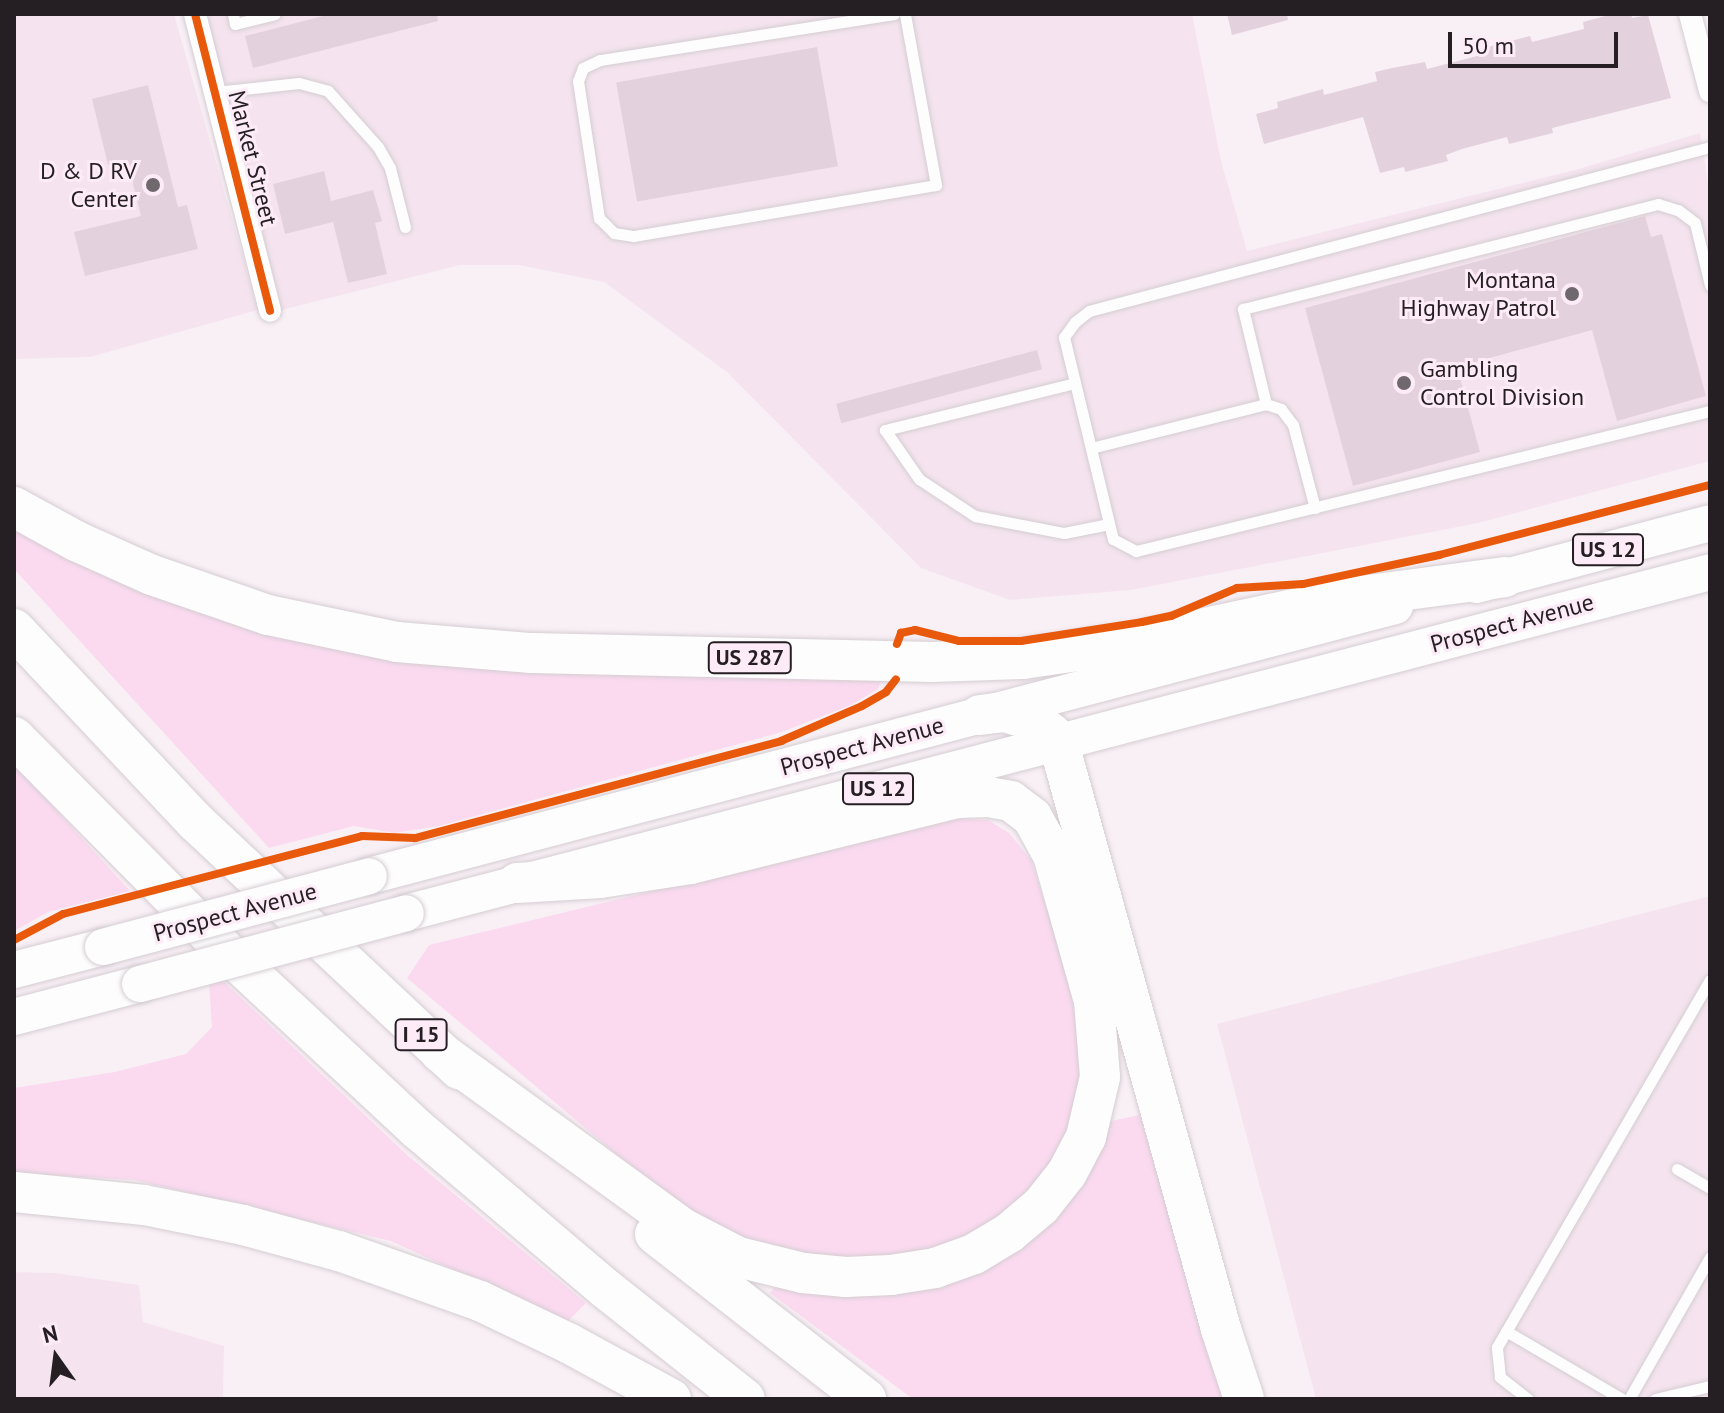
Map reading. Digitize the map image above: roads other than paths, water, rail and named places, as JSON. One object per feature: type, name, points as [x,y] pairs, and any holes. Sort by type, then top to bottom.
[{"type":"highway","name":"US 287","points":[[14,507],[76,541],[152,575],[268,615],[397,642],[532,653],[897,661],[1023,659],[1105,649],[1369,594],[1505,577]]},
{"type":"highway","name":"Prospect Avenue","points":[[14,970],[1710,523]]},
{"type":"highway","name":"Prospect Avenue","points":[[14,1017],[1710,572]]},
{"type":"highway","name":"I 15","points":[[14,629],[207,833],[440,1052],[641,1223],[866,1399]]},
{"type":"highway","points":[[980,715],[1016,714],[1044,726],[1057,742],[1221,1329],[1244,1399]]},
{"type":"highway","points":[[14,737],[231,956],[405,1118],[584,1272],[745,1399]]},
{"type":"highway","points":[[440,1052],[684,1229],[738,1257],[803,1273],[846,1277],[891,1275],[935,1268],[974,1254],[1009,1233],[1041,1206],[1067,1173],[1086,1137],[1100,1077],[1094,1001],[1053,855],[1032,817],[1011,801],[977,796],[957,798],[691,864],[611,877],[517,883]]},
{"type":"highway","points":[[24,1191],[206,1217],[291,1237],[387,1266],[526,1322],[671,1399]]},
{"type":"street","name":"Market Street","points":[[195,14],[270,311]]},
{"type":"street","points":[[1690,14],[1710,91]]},
{"type":"lane","points":[[233,14],[235,24],[275,14]]},
{"type":"lane","points":[[894,14],[600,60],[583,68],[578,81],[599,218],[614,233],[634,236],[936,185],[905,14]]},
{"type":"lane","points":[[216,92],[299,83],[328,91],[378,147],[390,168],[405,227]]},
{"type":"lane","points":[[1710,147],[1089,311],[1064,337],[1113,539],[1136,551],[1710,411]]},
{"type":"lane","points":[[1266,404],[1243,309],[1658,204],[1678,210],[1695,223],[1710,285]]},
{"type":"lane","points":[[1075,383],[885,430],[919,479],[975,516],[1064,533],[1109,524]]},
{"type":"lane","points":[[1091,448],[1266,404],[1281,409],[1293,425],[1315,508]]},
{"type":"lane","points":[[1528,1399],[1500,1377],[1497,1347],[1710,980]]},
{"type":"lane","points":[[1677,1169],[1710,1188]]},
{"type":"lane","points":[[1629,1399],[1710,1257]]},
{"type":"lane","points":[[1506,1331],[1622,1399]]},
{"type":"lane","points":[[1655,1399],[1710,1386]]},
{"type":"place","name":"D & D RV Center","points":[[153,185]]},
{"type":"place","name":"Montana Highway Patrol","points":[[1572,294]]},
{"type":"place","name":"Gambling Control Division","points":[[1404,383]]}]
